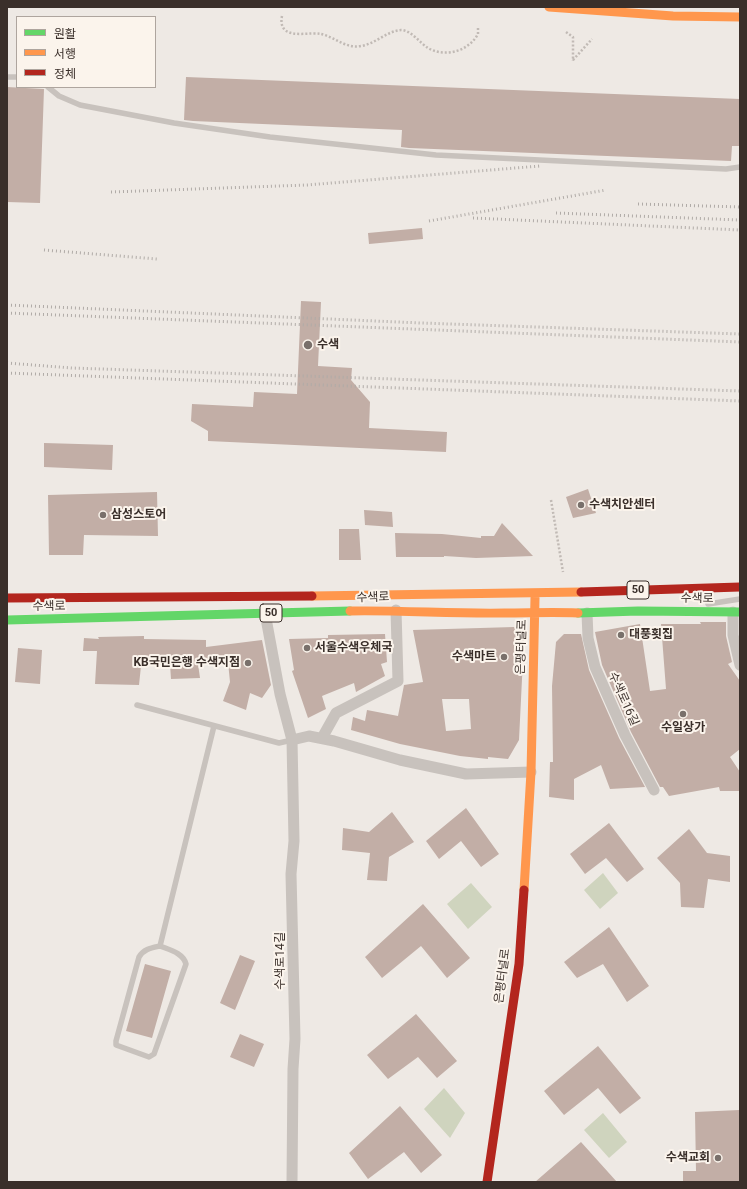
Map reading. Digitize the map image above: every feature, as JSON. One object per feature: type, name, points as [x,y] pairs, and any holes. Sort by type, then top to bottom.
[{"type":"main road","points":[[549,7],[673,11],[740,17]]},
{"type":"main road","name":"수색로","points":[[7,598],[535,594],[740,587]]},
{"type":"main road","name":"은평터널로","points":[[487,1182],[519,964],[531,772],[536,610],[535,594]]},
{"type":"main road","name":"수색로","points":[[7,620],[396,610],[505,613],[536,610],[587,613],[675,611],[737,612]]},
{"type":"street","points":[[322,738],[336,713],[398,681],[396,610]]},
{"type":"street","points":[[737,612],[733,635],[740,665]]},
{"type":"street","name":"수색로14길","points":[[265,613],[280,694],[292,740],[294,841],[291,874],[295,1038],[293,1069],[292,1182]]},
{"type":"street","name":"수색로16길","points":[[587,613],[588,638],[595,667],[625,735],[654,790]]},
{"type":"street","points":[[292,740],[309,736],[322,738],[400,760],[466,774],[531,772]]},
{"type":"lane","points":[[49,88],[59,96],[80,105],[174,123],[270,137],[436,155],[726,169],[740,167]]},
{"type":"lane","points":[[675,611],[706,604],[740,600]]},
{"type":"lane","points":[[137,705],[279,743],[292,740]]},
{"type":"lane","points":[[160,946],[214,726]]},
{"type":"lane","points":[[160,946],[180,955],[186,964],[154,1054],[149,1057],[120,1048],[116,1045],[116,1041],[139,958],[142,952],[149,948],[160,946]]},
{"type":"path","points":[[282,16],[282,27],[291,33],[320,34],[339,43],[360,47],[394,31],[403,30],[408,31],[428,48],[438,52],[455,52],[468,47],[478,34],[478,27]]},
{"type":"path","points":[[566,32],[573,37],[573,61],[592,39]]},
{"type":"path","points":[[551,500],[563,572]]},
{"type":"green space","points":[[603,873],[618,893],[600,909],[584,890]]},
{"type":"green space","points":[[471,883],[492,907],[468,929],[447,904]]},
{"type":"green space","points":[[444,1088],[465,1113],[450,1138],[424,1109]]},
{"type":"green space","points":[[603,1113],[627,1142],[609,1158],[584,1130]]},
{"type":"building","points":[[186,77],[740,99],[740,146],[732,146],[731,161],[409,148],[401,147],[402,130],[184,120]]},
{"type":"building","points":[[7,87],[44,89],[40,203],[7,202]]},
{"type":"building","points":[[422,228],[423,239],[369,244],[368,233]]},
{"type":"building","points":[[301,301],[321,302],[318,366],[352,368],[351,380],[370,402],[369,428],[447,432],[446,452],[208,441],[208,431],[191,421],[192,404],[253,407],[254,392],[297,394]]},
{"type":"building","points":[[44,443],[113,445],[112,470],[44,467]]},
{"type":"building","name":"수색치안센터","points":[[588,489],[596,513],[573,518],[566,497]]},
{"type":"building","name":"삼성스토어","points":[[157,492],[158,536],[84,535],[83,555],[49,555],[48,495]]},
{"type":"building","points":[[364,510],[392,512],[393,527],[365,525]]},
{"type":"building","points":[[502,523],[533,556],[476,558],[444,556],[396,557],[395,533],[442,534],[481,538],[481,536],[494,536]]},
{"type":"building","points":[[339,529],[359,529],[361,560],[339,560]]},
{"type":"building","points":[[700,622],[726,622],[726,636],[732,662],[728,664],[740,681],[740,749],[730,757],[740,772],[740,791],[720,791],[719,787],[669,796],[663,787],[660,787],[631,732],[602,665],[595,632],[640,624],[650,691],[666,689],[661,624],[701,624]]},
{"type":"building","points":[[514,627],[524,638],[519,740],[508,759],[488,757],[488,759],[460,756],[400,744],[351,730],[353,717],[365,721],[367,710],[398,716],[404,685],[423,682],[413,630]],"holes":[[[442,699],[469,699],[471,729],[446,731]]]},
{"type":"building","points":[[385,634],[387,662],[381,664],[385,676],[356,692],[354,683],[322,696],[326,709],[308,718],[292,671],[294,670],[289,639],[328,638],[328,635]]},
{"type":"building","points":[[564,634],[581,634],[589,670],[619,738],[645,787],[610,789],[601,765],[574,779],[574,800],[549,797],[550,762],[553,762],[552,686],[556,642]]},
{"type":"building","points":[[144,636],[144,639],[206,640],[206,647],[262,640],[271,685],[262,698],[250,693],[246,710],[223,701],[230,682],[228,662],[198,664],[200,678],[171,679],[170,664],[141,666],[139,685],[95,684],[97,651],[83,651],[84,638],[99,639],[98,637]]},
{"type":"building","points":[[18,648],[42,650],[40,684],[15,682]]},
{"type":"building","points":[[466,808],[499,854],[481,867],[461,841],[439,859],[426,841]]},
{"type":"building","points":[[392,812],[414,842],[389,857],[387,881],[367,880],[370,853],[342,850],[343,828],[369,832]]},
{"type":"building","points":[[609,823],[644,869],[627,882],[606,858],[585,874],[570,854]]},
{"type":"building","points":[[689,829],[707,853],[730,856],[730,882],[708,879],[704,908],[681,907],[680,883],[657,858]]},
{"type":"building","points":[[423,904],[470,958],[447,978],[421,946],[382,978],[365,957]]},
{"type":"building","points":[[609,927],[649,986],[627,1002],[603,964],[577,978],[564,962]]},
{"type":"building","points":[[240,955],[255,961],[235,1010],[220,1003]]},
{"type":"building","points":[[145,964],[171,971],[152,1038],[126,1031]]},
{"type":"building","points":[[416,1014],[457,1061],[437,1078],[418,1057],[388,1079],[367,1055]]},
{"type":"building","points":[[240,1034],[264,1044],[254,1067],[230,1057]]},
{"type":"building","points":[[598,1046],[641,1098],[620,1114],[598,1088],[564,1115],[544,1091]]},
{"type":"building","points":[[400,1106],[442,1155],[421,1173],[404,1152],[368,1179],[349,1153]]},
{"type":"building","name":"수색교회","points":[[739,1110],[740,1182],[683,1182],[683,1171],[696,1171],[695,1112]]},
{"type":"building","points":[[581,1142],[617,1182],[535,1182]]},
{"type":"railway","points":[[111,192],[307,185],[540,166]]},
{"type":"railway","points":[[429,221],[606,190]]},
{"type":"railway","points":[[638,204],[740,207]]},
{"type":"railway","points":[[556,213],[740,220]]},
{"type":"railway","points":[[473,218],[740,230]]},
{"type":"railway","points":[[44,250],[157,259]]},
{"type":"railway","points":[[7,305],[421,323],[740,334]]},
{"type":"railway","points":[[7,313],[740,342]]},
{"type":"railway","points":[[7,363],[72,368],[740,391]]},
{"type":"railway","points":[[7,373],[740,401]]},
{"type":"traffic: fast","points":[[7,620],[350,611]]},
{"type":"traffic: fast","points":[[578,613],[638,611],[740,612]]},
{"type":"traffic: slow","points":[[549,7],[673,16],[740,17]]},
{"type":"traffic: slow","points":[[312,596],[581,592]]},
{"type":"traffic: slow","points":[[524,890],[531,772],[535,598]]},
{"type":"traffic: slow","points":[[350,611],[578,613]]},
{"type":"traffic: jam","points":[[581,592],[740,587]]},
{"type":"traffic: jam","points":[[7,598],[312,596]]},
{"type":"traffic: jam","points":[[487,1182],[519,964],[524,890]]},
{"type":"place","name":"수색","points":[[308,345]]},
{"type":"place","name":"수색치안센터","points":[[581,505]]},
{"type":"place","name":"삼성스토어","points":[[103,515]]},
{"type":"place","name":"대풍횟집","points":[[621,635]]},
{"type":"place","name":"서울수색우체국","points":[[307,648]]},
{"type":"place","name":"수색마트","points":[[504,657]]},
{"type":"place","name":"KB국민은행 수색지점","points":[[248,663]]},
{"type":"place","name":"수일상가","points":[[683,714]]},
{"type":"place","name":"수색교회","points":[[718,1158]]}]
